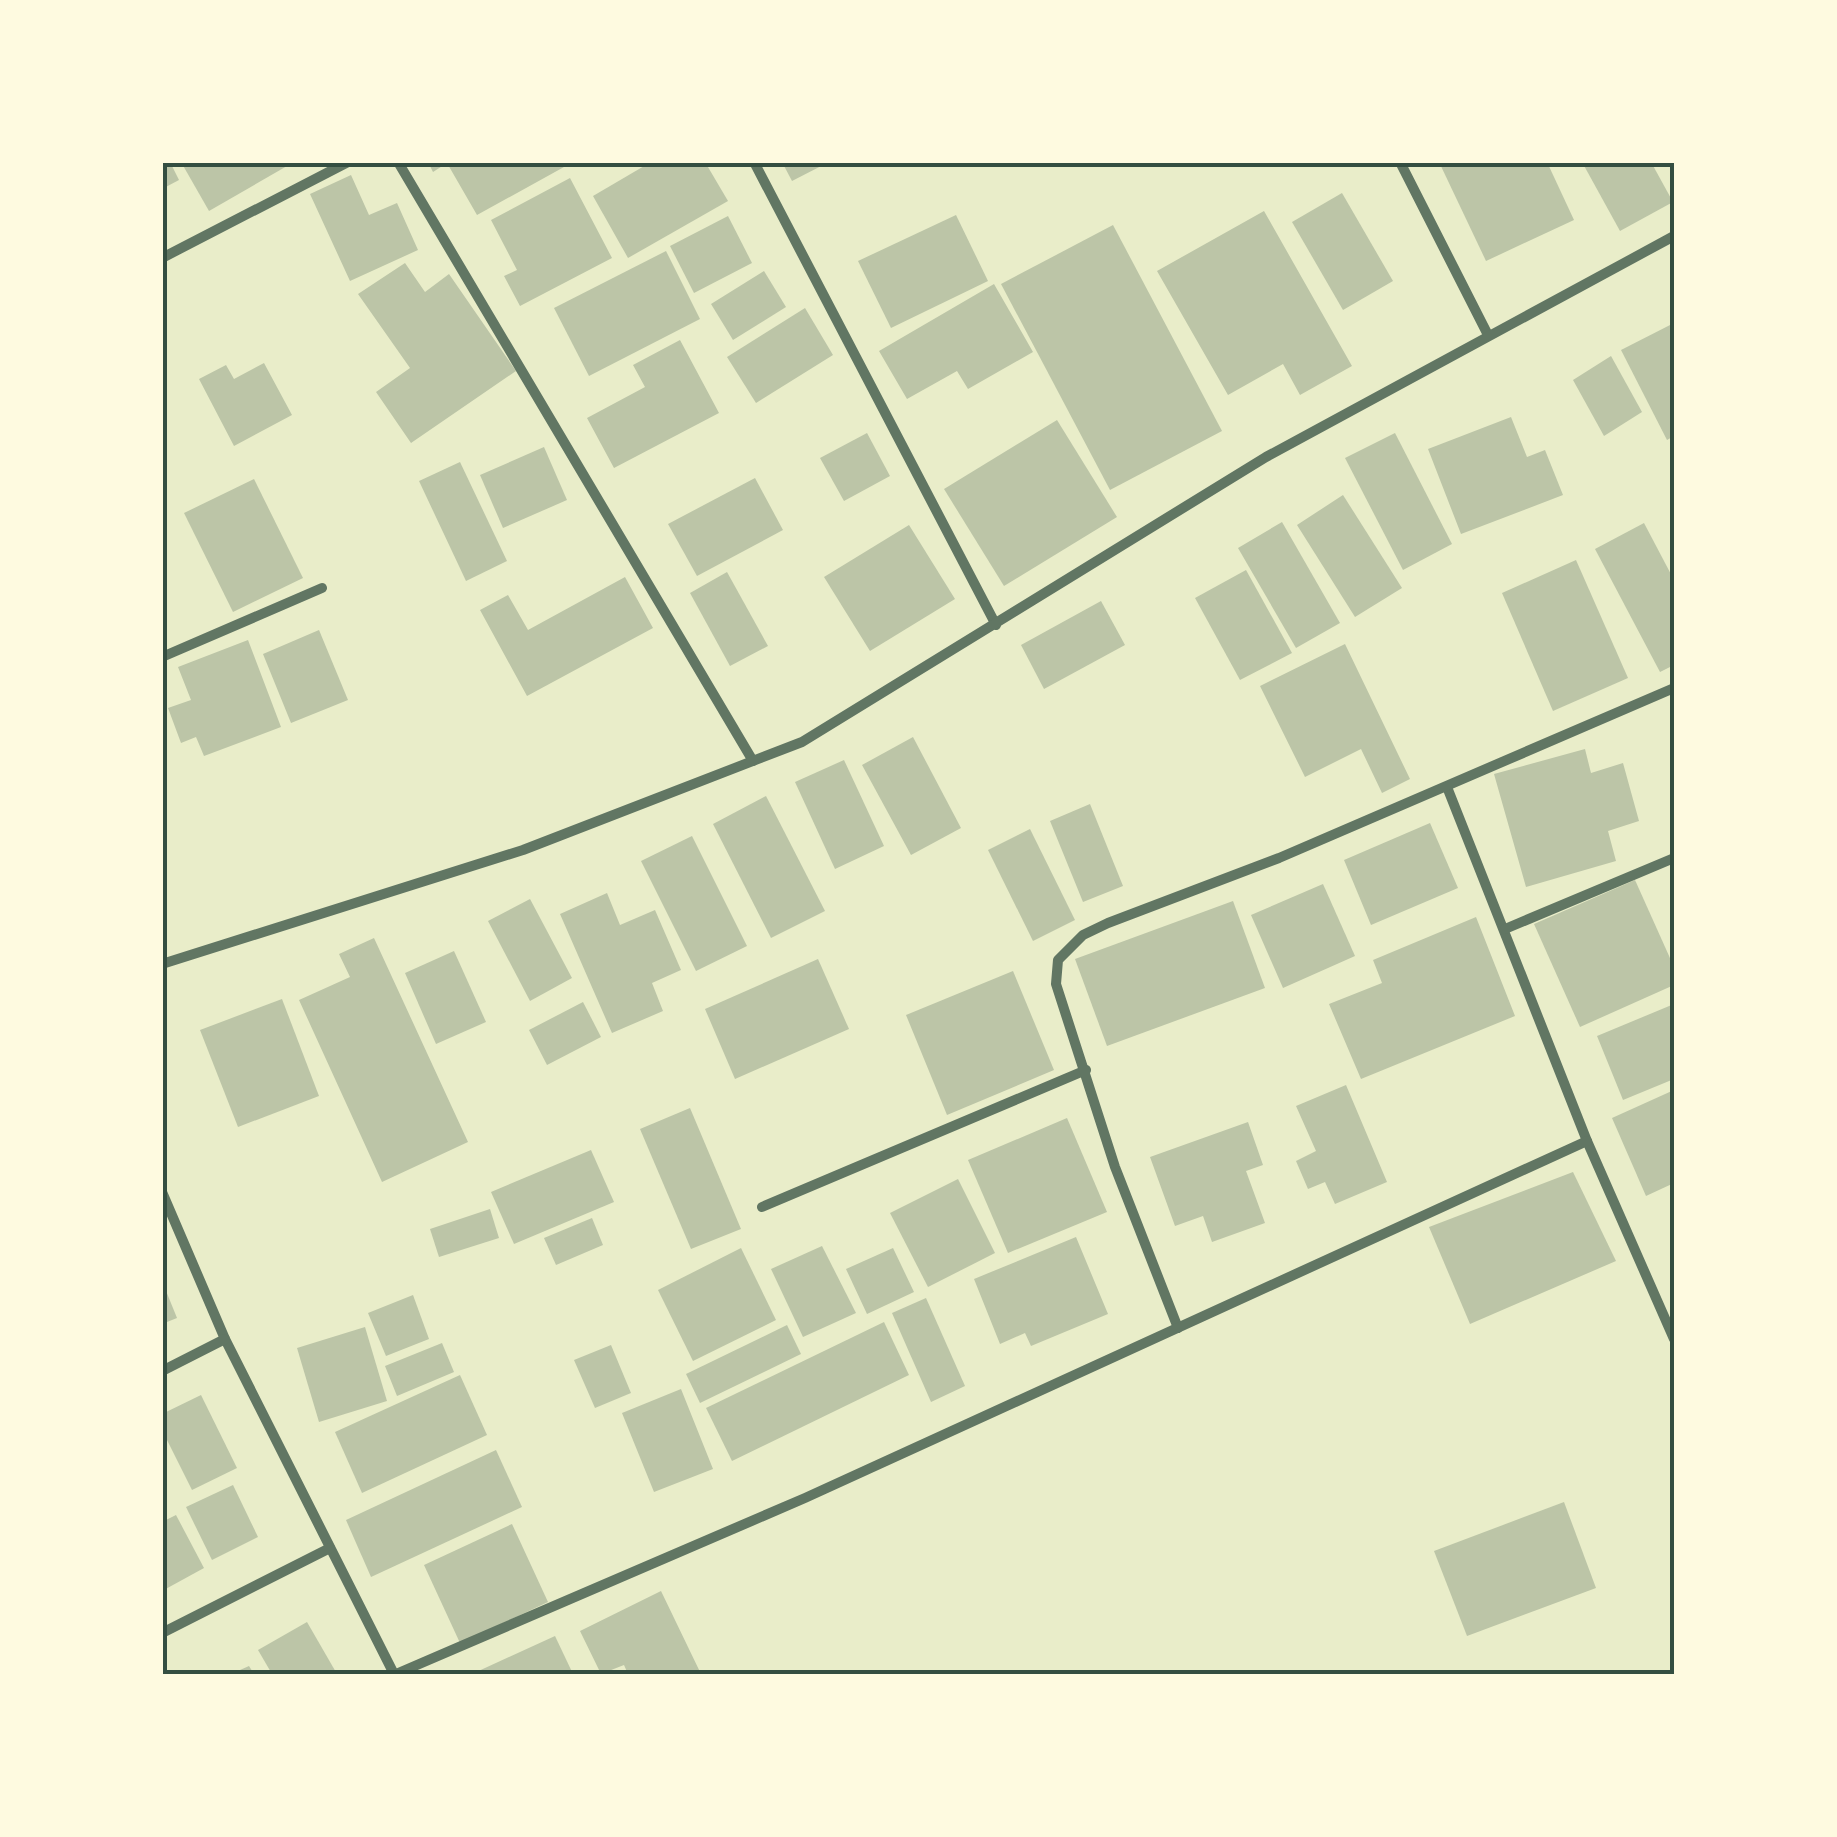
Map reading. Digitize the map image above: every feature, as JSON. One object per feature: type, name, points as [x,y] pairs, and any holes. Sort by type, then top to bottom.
[{"type":"street","points":[[162,258],[348,162]]},
{"type":"street","points":[[398,162],[753,761]]},
{"type":"street","points":[[754,162],[996,625]]},
{"type":"street","points":[[1400,162],[1488,335]]},
{"type":"street","points":[[162,964],[524,850],[802,742],[1266,456],[1674,236]]},
{"type":"street","points":[[162,657],[322,588]]},
{"type":"street","points":[[1178,1328],[1115,1167],[1056,984],[1058,960],[1070,946],[1108,923],[1279,858],[1674,688]]},
{"type":"street","points":[[1448,787],[1587,1142],[1674,1340]]},
{"type":"street","points":[[1505,929],[1674,858]]},
{"type":"street","points":[[762,1207],[1086,1070]]},
{"type":"street","points":[[162,1192],[225,1339],[395,1674],[805,1498],[1587,1142]]},
{"type":"street","points":[[162,1371],[225,1339]]},
{"type":"street","points":[[162,1633],[330,1548]]},
{"type":"building","points":[[162,162],[170,162],[179,180],[162,189]]},
{"type":"building","points":[[181,162],[294,162],[209,211]]},
{"type":"building","points":[[428,162],[561,162],[564,167],[477,215],[447,163],[433,172]]},
{"type":"building","points":[[651,162],[705,162],[728,201],[628,258],[593,196]]},
{"type":"building","points":[[782,162],[829,162],[792,181]]},
{"type":"building","points":[[1439,162],[1547,162],[1574,220],[1486,261]]},
{"type":"building","points":[[1582,162],[1651,162],[1673,202],[1620,231]]},
{"type":"building","points":[[351,175],[369,215],[397,203],[418,250],[350,281],[310,194]]},
{"type":"building","points":[[570,178],[612,258],[520,306],[504,276],[517,270],[491,220]]},
{"type":"building","points":[[1342,193],[1393,281],[1343,310],[1292,222]]},
{"type":"building","points":[[1264,211],[1352,366],[1300,395],[1283,364],[1228,395],[1157,271]]},
{"type":"building","points":[[956,215],[988,281],[891,328],[858,261]]},
{"type":"building","points":[[728,216],[752,263],[694,293],[670,246]]},
{"type":"building","points":[[1113,225],[1222,431],[1110,490],[1001,284]]},
{"type":"building","points":[[666,251],[700,319],[589,376],[554,308]]},
{"type":"building","points":[[405,263],[425,292],[449,274],[516,371],[411,443],[376,392],[410,368],[358,294]]},
{"type":"building","points":[[764,271],[786,307],[733,340],[711,304]]},
{"type":"building","points":[[994,284],[1033,352],[968,389],[957,371],[907,399],[879,351]]},
{"type":"building","points":[[805,308],[833,355],[756,403],[727,357]]},
{"type":"building","points":[[1674,323],[1674,436],[1667,440],[1621,350]]},
{"type":"building","points":[[680,340],[719,413],[614,468],[587,418],[645,387],[633,365]]},
{"type":"building","points":[[1611,356],[1642,412],[1604,436],[1573,380]]},
{"type":"building","points":[[264,363],[292,415],[234,446],[199,379],[226,365],[234,379]]},
{"type":"building","points":[[1511,417],[1527,457],[1545,450],[1563,495],[1461,534],[1428,449]]},
{"type":"building","points":[[1057,420],[1117,517],[1004,586],[944,489]]},
{"type":"building","points":[[867,433],[890,476],[844,501],[820,458]]},
{"type":"building","points":[[1395,433],[1452,544],[1403,570],[1345,458]]},
{"type":"building","points":[[544,447],[567,500],[503,528],[480,475]]},
{"type":"building","points":[[460,462],[507,561],[466,581],[419,481]]},
{"type":"building","points":[[755,478],[783,530],[697,576],[668,524]]},
{"type":"building","points":[[254,479],[303,578],[233,612],[184,513]]},
{"type":"building","points":[[1343,495],[1402,588],[1355,617],[1297,525]]},
{"type":"building","points":[[1282,522],[1340,623],[1296,648],[1238,548]]},
{"type":"building","points":[[1644,523],[1674,580],[1674,665],[1660,672],[1595,549]]},
{"type":"building","points":[[909,525],[955,599],[870,651],[824,577]]},
{"type":"building","points":[[1576,560],[1628,678],[1553,711],[1502,593]]},
{"type":"building","points":[[1246,570],[1292,653],[1240,680],[1195,598]]},
{"type":"building","points":[[727,572],[768,646],[730,666],[690,593]]},
{"type":"building","points":[[625,577],[653,628],[527,696],[480,610],[508,595],[528,630]]},
{"type":"building","points":[[1101,601],[1125,645],[1044,689],[1021,645]]},
{"type":"building","points":[[319,630],[348,700],[291,723],[263,654]]},
{"type":"building","points":[[248,640],[281,727],[204,756],[196,737],[181,743],[168,708],[191,700],[178,667]]},
{"type":"building","points":[[1345,644],[1410,779],[1382,793],[1361,749],[1305,777],[1260,686]]},
{"type":"building","points":[[913,737],[961,828],[911,855],[862,765]]},
{"type":"building","points":[[1585,749],[1591,773],[1623,763],[1639,821],[1608,831],[1616,861],[1526,887],[1494,774]]},
{"type":"building","points":[[844,760],[884,846],[835,869],[795,782]]},
{"type":"building","points":[[766,796],[825,911],[771,938],[713,824]]},
{"type":"building","points":[[1090,804],[1123,886],[1083,902],[1050,821]]},
{"type":"building","points":[[1430,823],[1458,888],[1371,925],[1344,860]]},
{"type":"building","points":[[1030,829],[1075,920],[1033,941],[988,850]]},
{"type":"building","points":[[692,836],[747,946],[696,971],[641,861]]},
{"type":"building","points":[[1635,880],[1674,967],[1674,985],[1580,1027],[1534,924]]},
{"type":"building","points":[[1323,884],[1355,956],[1283,988],[1251,915]]},
{"type":"building","points":[[607,893],[620,925],[655,910],[681,970],[652,983],[663,1011],[612,1033],[560,914]]},
{"type":"building","points":[[530,899],[572,978],[530,1001],[488,921]]},
{"type":"building","points":[[1233,901],[1265,988],[1107,1046],[1075,959]]},
{"type":"building","points":[[1476,917],[1515,1016],[1361,1079],[1329,1004],[1382,983],[1373,960]]},
{"type":"building","points":[[374,938],[468,1142],[382,1182],[299,1000],[350,977],[339,954]]},
{"type":"building","points":[[454,951],[486,1022],[436,1044],[405,973]]},
{"type":"building","points":[[818,959],[849,1029],[735,1079],[705,1009]]},
{"type":"building","points":[[1013,971],[1054,1070],[947,1115],[906,1015]]},
{"type":"building","points":[[282,999],[319,1096],[238,1127],[200,1030]]},
{"type":"building","points":[[583,1002],[601,1037],[547,1065],[529,1030]]},
{"type":"building","points":[[1674,1004],[1674,1079],[1623,1100],[1597,1036]]},
{"type":"building","points":[[1346,1085],[1387,1182],[1335,1204],[1325,1182],[1308,1189],[1296,1161],[1316,1151],[1296,1106]]},
{"type":"building","points":[[1674,1090],[1674,1183],[1646,1196],[1612,1118]]},
{"type":"building","points":[[690,1108],[741,1229],[691,1249],[640,1129]]},
{"type":"building","points":[[1067,1118],[1107,1212],[1008,1253],[968,1160]]},
{"type":"building","points":[[1248,1122],[1263,1165],[1246,1171],[1265,1223],[1212,1242],[1203,1216],[1175,1226],[1150,1157]]},
{"type":"building","points":[[591,1150],[614,1202],[514,1244],[491,1192]]},
{"type":"building","points":[[1573,1172],[1616,1261],[1470,1324],[1429,1227]]},
{"type":"building","points":[[958,1179],[995,1253],[928,1287],[890,1213]]},
{"type":"building","points":[[490,1209],[499,1238],[439,1257],[430,1229]]},
{"type":"building","points":[[592,1218],[603,1245],[556,1265],[544,1238]]},
{"type":"building","points":[[1076,1237],[1108,1314],[1031,1346],[1025,1333],[1000,1344],[974,1279]]},
{"type":"building","points":[[822,1246],[856,1313],[803,1337],[771,1269]]},
{"type":"building","points":[[741,1248],[776,1320],[693,1361],[658,1290]]},
{"type":"building","points":[[893,1248],[914,1292],[867,1314],[846,1269]]},
{"type":"building","points":[[162,1281],[177,1318],[162,1324]]},
{"type":"building","points":[[413,1295],[429,1339],[386,1356],[368,1313]]},
{"type":"building","points":[[926,1298],[965,1386],[931,1402],[892,1313]]},
{"type":"building","points":[[884,1322],[909,1375],[732,1461],[706,1408]]},
{"type":"building","points":[[787,1325],[801,1354],[700,1403],[686,1374]]},
{"type":"building","points":[[365,1327],[387,1401],[319,1422],[297,1348]]},
{"type":"building","points":[[442,1343],[454,1372],[397,1396],[385,1366]]},
{"type":"building","points":[[611,1345],[631,1393],[595,1408],[574,1360]]},
{"type":"building","points":[[460,1375],[487,1435],[362,1493],[335,1432]]},
{"type":"building","points":[[681,1389],[713,1469],[654,1492],[622,1413]]},
{"type":"building","points":[[201,1395],[237,1468],[192,1490],[162,1430],[162,1414]]},
{"type":"building","points":[[496,1450],[522,1507],[371,1577],[346,1520]]},
{"type":"building","points":[[233,1485],[258,1537],[212,1560],[186,1507]]},
{"type":"building","points":[[1564,1502],[1596,1588],[1467,1636],[1434,1551]]},
{"type":"building","points":[[176,1515],[204,1568],[162,1591],[162,1522]]},
{"type":"building","points":[[512,1524],[548,1602],[460,1643],[424,1565]]},
{"type":"building","points":[[661,1591],[701,1674],[628,1674],[624,1665],[601,1674],[580,1631]]},
{"type":"building","points":[[307,1622],[337,1674],[272,1674],[258,1650]]},
{"type":"building","points":[[555,1636],[573,1674],[472,1674]]},
{"type":"building","points":[[249,1666],[254,1674],[231,1674]]}]
